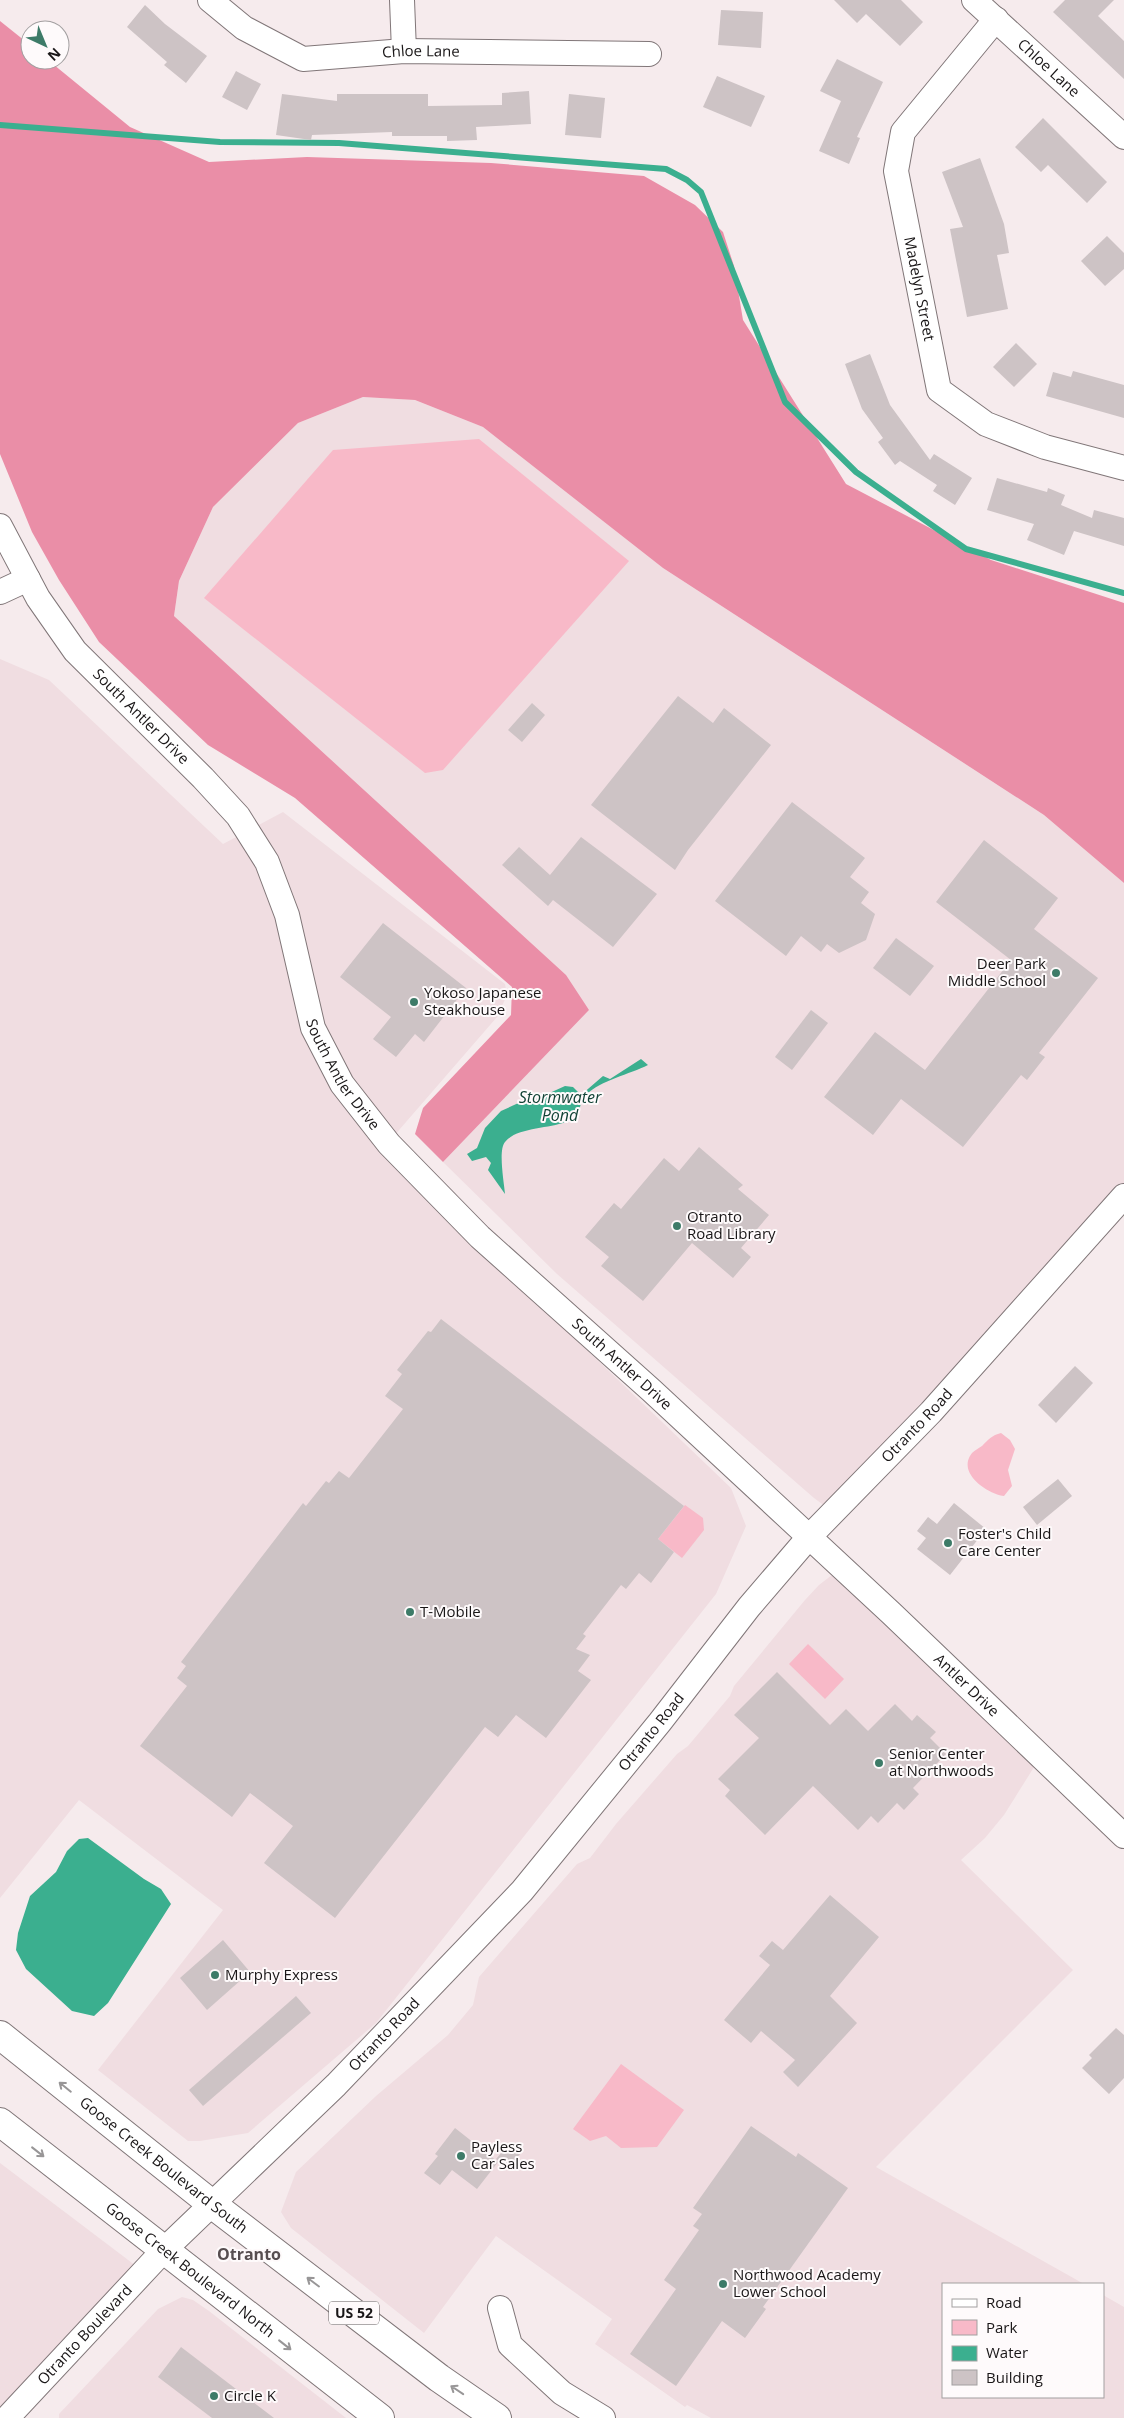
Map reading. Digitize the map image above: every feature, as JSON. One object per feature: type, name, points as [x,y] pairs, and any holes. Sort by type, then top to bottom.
[{"type":"highway","name":"Goose Creek Boulevard South","points":[[0,2035],[213,2205],[439,2378],[497,2418]]},
{"type":"highway","name":"Goose Creek Boulevard North","points":[[0,2122],[163,2251],[380,2418]]},
{"type":"street","name":"Chloe Lane","points":[[210,0],[244,28],[303,59],[404,51],[648,54]]},
{"type":"street","points":[[402,0],[404,51]]},
{"type":"street","name":"Chloe Lane","points":[[974,0],[1124,137]]},
{"type":"street","name":"Madelyn Street","points":[[996,20],[903,132],[896,171],[939,390],[986,424],[1045,446],[1124,468]]},
{"type":"street","name":"South Antler Drive","points":[[0,526],[38,598],[75,651],[204,778],[238,816],[266,862],[287,915],[313,1028],[342,1084],[389,1144],[480,1237],[651,1390],[809,1537]]},
{"type":"street","points":[[0,592],[28,579]]},
{"type":"street","name":"Otranto Road","points":[[163,2251],[336,2085],[522,1891],[660,1722],[749,1607],[809,1537],[931,1412],[1124,1196]]},
{"type":"street","name":"Antler Drive","points":[[809,1537],[1124,1836]]},
{"type":"street","name":"Otranto Boulevard","points":[[8,2418],[163,2251]]},
{"type":"street","points":[[500,2308],[510,2345],[562,2393],[604,2418]]},
{"type":"shaded area","points":[[0,21],[20,37],[20,70],[60,70],[130,127],[209,162],[307,157],[491,163],[644,176],[695,205],[723,232],[734,266],[743,320],[846,484],[991,560],[1124,603],[1124,883],[1044,815],[663,568],[483,427],[415,400],[363,397],[298,423],[213,507],[179,581],[174,616],[566,975],[589,1010],[443,1162],[415,1134],[423,1108],[511,1015],[512,987],[295,798],[208,745],[99,642],[59,580],[32,532],[0,454]]},
{"type":"shaded area","points":[[363,397],[415,400],[483,427],[663,568],[1044,815],[1124,883],[1124,1196],[833,1512],[814,1498],[557,1274],[443,1162],[589,1010],[174,616],[179,581],[213,507],[298,423]]},
{"type":"shaded area","points":[[0,659],[49,680],[223,844],[283,812],[505,984],[507,995],[497,1017],[380,1152],[731,1488],[746,1526],[716,1594],[376,2023],[248,2133],[200,2141],[188,2141],[98,2070],[223,1910],[79,1800],[0,1898]]},
{"type":"shaded area","points":[[838,1574],[924,1656],[1018,1751],[1041,1756],[1004,1815],[985,1838],[961,1860],[1073,1970],[876,2167],[1082,2283],[942,2283],[942,2398],[1104,2398],[1104,2296],[1124,2307],[1124,2418],[711,2418],[687,2405],[685,2407],[595,2344],[612,2319],[496,2236],[424,2333],[291,2228],[281,2212],[296,2172],[376,2096],[448,2035],[473,2005],[479,1977],[577,1864],[590,1858],[616,1824],[677,1754],[688,1746],[730,1696],[734,1686],[805,1600],[832,1575]]},
{"type":"shaded area","points":[[0,2163],[144,2272],[0,2418]]},
{"type":"shaded area","points":[[182,2297],[193,2300],[209,2311],[346,2418],[59,2418],[59,2414],[158,2309]]},
{"type":"green space","points":[[479,439],[629,561],[443,770],[425,773],[204,598],[333,450]]},
{"type":"green space","points":[[1001,1433],[1010,1440],[1015,1449],[1008,1470],[1012,1486],[1004,1496],[983,1487],[971,1475],[968,1468],[968,1461],[972,1453],[993,1436]]},
{"type":"green space","points":[[685,1505],[703,1518],[704,1530],[682,1558],[658,1539]]},
{"type":"green space","points":[[808,1644],[844,1679],[825,1699],[789,1664]]},
{"type":"green space","points":[[621,2064],[684,2110],[657,2147],[621,2148],[606,2136],[590,2141],[573,2129]]},
{"type":"water","name":"Stormwater Pond","points":[[641,1059],[648,1065],[607,1081],[593,1089],[584,1098],[578,1113],[571,1119],[558,1124],[525,1131],[510,1137],[505,1142],[502,1152],[505,1194],[488,1170],[491,1163],[486,1157],[472,1161],[467,1154],[477,1148],[485,1128],[501,1111],[525,1100],[534,1100],[565,1086],[573,1087],[581,1095],[603,1076],[610,1079]]},
{"type":"water","points":[[88,1838],[144,1879],[161,1889],[171,1904],[108,2003],[94,2016],[72,2011],[26,1969],[16,1950],[18,1933],[30,1896],[56,1872],[67,1851],[79,1839]]},
{"type":"building","points":[[834,0],[901,0],[923,22],[900,46],[866,14],[857,23]]},
{"type":"building","points":[[1065,0],[1114,0],[1098,16],[1124,41],[1124,79],[1053,12]]},
{"type":"building","points":[[145,5],[165,24],[207,56],[186,83],[164,65],[167,62],[127,27]]},
{"type":"building","points":[[721,10],[763,12],[761,48],[718,45]]},
{"type":"building","points":[[837,59],[883,82],[857,137],[860,138],[849,164],[819,151],[841,101],[820,91]]},
{"type":"building","points":[[236,71],[261,84],[247,110],[222,97]]},
{"type":"building","points":[[717,76],[765,96],[751,127],[703,107]]},
{"type":"building","points":[[529,91],[531,124],[476,127],[477,140],[447,141],[447,136],[392,136],[392,132],[312,135],[311,140],[276,135],[282,94],[337,101],[337,94],[428,94],[428,106],[502,105],[502,93]]},
{"type":"building","points":[[569,94],[605,98],[601,138],[565,135]]},
{"type":"building","points":[[1043,118],[1107,182],[1087,203],[1048,165],[1041,172],[1015,147]]},
{"type":"building","points":[[980,158],[1004,224],[1009,253],[997,255],[1008,309],[967,317],[950,229],[963,227],[942,172]]},
{"type":"building","points":[[1107,236],[1124,253],[1124,269],[1105,286],[1081,261]]},
{"type":"building","points":[[1016,343],[1037,364],[1014,387],[993,367]]},
{"type":"building","points":[[870,354],[890,405],[930,460],[934,454],[972,478],[955,505],[933,491],[937,485],[900,461],[895,465],[878,442],[883,438],[862,409],[845,364]]},
{"type":"building","points":[[1073,371],[1124,385],[1124,418],[1046,396],[1053,372],[1071,377]]},
{"type":"building","points":[[997,478],[1047,492],[1048,488],[1065,495],[1061,505],[1092,518],[1094,510],[1124,518],[1124,546],[1074,531],[1064,555],[1027,540],[1034,524],[987,510]]},
{"type":"building","points":[[678,696],[713,723],[724,708],[771,745],[688,850],[675,870],[591,805]]},
{"type":"building","points":[[532,703],[545,715],[522,742],[508,730]]},
{"type":"building","points":[[792,802],[865,858],[850,877],[869,892],[861,903],[875,914],[866,940],[839,953],[827,944],[821,952],[801,936],[786,956],[715,901]]},
{"type":"building","points":[[581,837],[657,894],[613,947],[553,900],[548,906],[502,865],[519,847],[550,875]]},
{"type":"building","points":[[984,840],[1058,898],[1034,929],[1098,978],[1039,1053],[1045,1057],[1027,1080],[1021,1075],[963,1147],[901,1099],[873,1135],[824,1097],[875,1032],[925,1070],[1011,960],[936,902]]},
{"type":"building","name":"Yokoso Japanese Steakhouse","points":[[383,923],[466,988],[424,1042],[415,1034],[396,1057],[373,1039],[391,1017],[340,977]]},
{"type":"building","points":[[896,938],[934,966],[910,996],[873,968]]},
{"type":"building","points":[[811,1010],[828,1023],[792,1070],[775,1057]]},
{"type":"building","name":"Otranto Road Library","points":[[699,1147],[743,1185],[738,1189],[769,1215],[741,1248],[751,1257],[733,1278],[692,1243],[643,1301],[601,1266],[609,1257],[585,1237],[614,1203],[621,1209],[664,1158],[679,1171]]},
{"type":"building","name":"T-Mobile","points":[[441,1319],[684,1506],[658,1539],[674,1552],[651,1583],[639,1573],[626,1589],[621,1585],[583,1634],[586,1636],[576,1649],[590,1655],[578,1671],[591,1680],[546,1738],[516,1715],[498,1737],[485,1727],[335,1918],[264,1863],[293,1826],[250,1793],[232,1817],[140,1746],[187,1686],[177,1678],[186,1666],[181,1662],[303,1503],[306,1506],[326,1481],[329,1483],[339,1471],[349,1478],[403,1409],[385,1396],[402,1374],[397,1370],[428,1331],[431,1332]]},
{"type":"building","points":[[1075,1366],[1093,1383],[1056,1423],[1038,1405]]},
{"type":"building","points":[[1058,1479],[1072,1496],[1037,1525],[1023,1507]]},
{"type":"building","name":"Foster's Child Care Center","points":[[954,1503],[986,1529],[950,1575],[917,1549],[926,1538],[917,1531],[928,1517],[937,1524]]},
{"type":"building","points":[[777,1672],[830,1725],[846,1709],[868,1731],[895,1704],[912,1721],[917,1715],[936,1732],[930,1738],[946,1754],[913,1788],[919,1794],[904,1810],[897,1803],[878,1823],[871,1816],[858,1830],[813,1786],[765,1835],[725,1796],[730,1790],[718,1779],[759,1738],[734,1715]]},
{"type":"building","points":[[830,1895],[879,1937],[830,1996],[857,2023],[798,2087],[783,2072],[795,2060],[761,2031],[751,2043],[724,2020],[770,1965],[759,1956],[772,1941],[783,1950]]},
{"type":"building","name":"Murphy Express","points":[[223,1940],[250,1972],[207,2010],[180,1978]]},
{"type":"building","name":"Murphy Express","points":[[296,1996],[311,2013],[203,2106],[189,2090]]},
{"type":"building","points":[[1116,2028],[1124,2035],[1124,2078],[1109,2094],[1082,2068],[1092,2058],[1089,2055]]},
{"type":"building","points":[[751,2126],[796,2157],[798,2153],[848,2188],[763,2307],[766,2309],[745,2338],[722,2321],[676,2386],[630,2354],[676,2289],[664,2280],[699,2230],[693,2226],[702,2214],[693,2208]]},
{"type":"building","points":[[455,2128],[498,2162],[477,2189],[452,2170],[440,2185],[424,2173],[438,2156],[435,2154]]},
{"type":"building","points":[[509,2144],[521,2153],[508,2168],[496,2159]]},
{"type":"building","name":"Circle K","points":[[181,2347],[274,2418],[212,2418],[158,2377]]},
{"type":"waterway","points":[[0,125],[220,142],[339,143],[666,169],[687,180],[701,192],[785,402],[856,472],[966,549],[1124,593]]},
{"type":"place","name":"Deer Park Middle School","points":[[1056,973]]},
{"type":"place","name":"Yokoso Japanese Steakhouse","points":[[414,1002]]},
{"type":"place","name":"Otranto Road Library","points":[[677,1226]]},
{"type":"place","name":"Foster's Child Care Center","points":[[948,1543]]},
{"type":"place","name":"T-Mobile","points":[[410,1612]]},
{"type":"place","name":"Senior Center at Northwoods","points":[[879,1763]]},
{"type":"place","name":"Murphy Express","points":[[215,1975]]},
{"type":"place","name":"Payless Car Sales","points":[[461,2156]]},
{"type":"place","name":"Northwood Academy Lower School","points":[[723,2284]]},
{"type":"place","name":"Circle K","points":[[214,2396]]},
{"type":"district","name":"Otranto","points":[[249,2254]]}]
